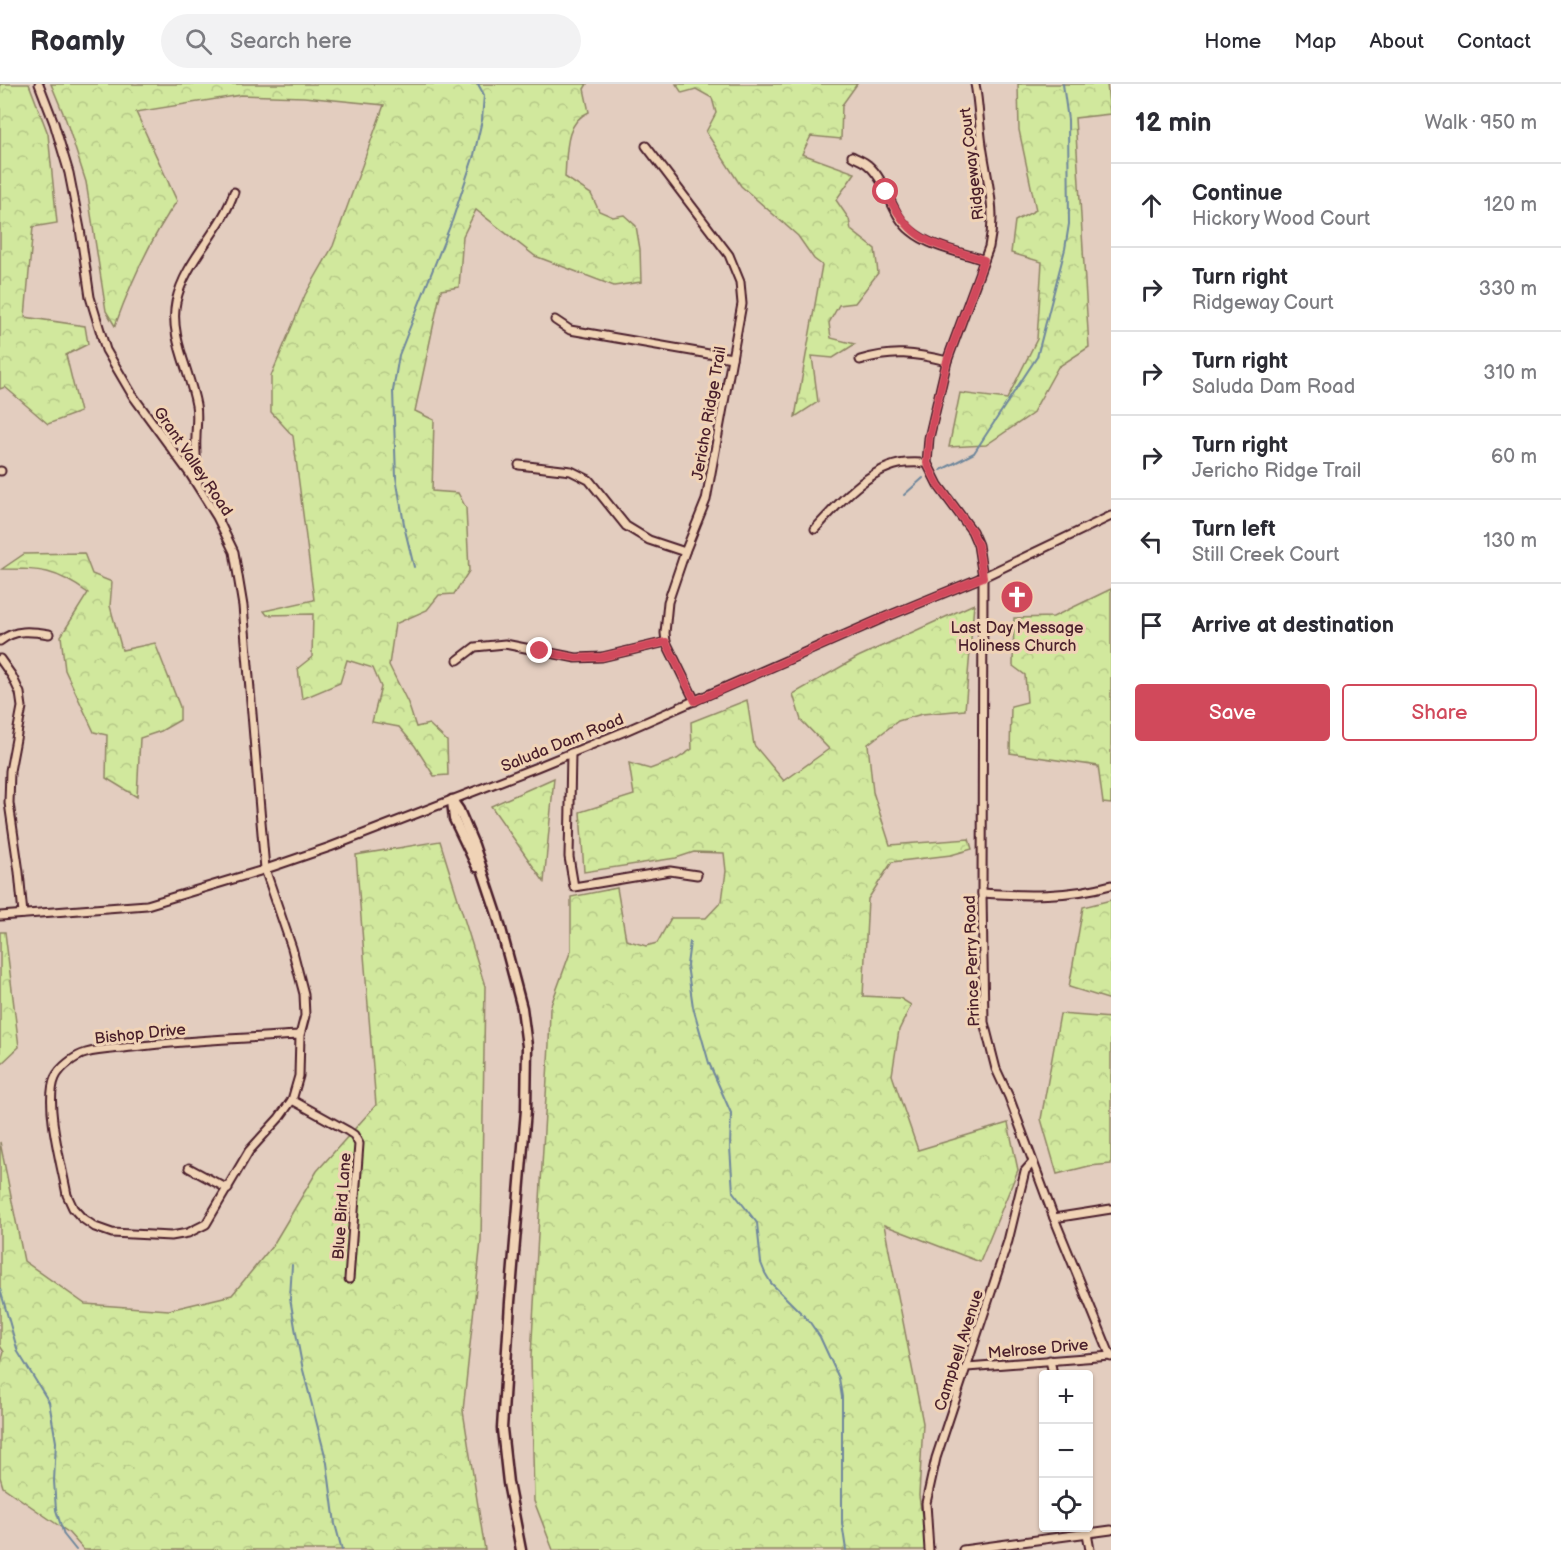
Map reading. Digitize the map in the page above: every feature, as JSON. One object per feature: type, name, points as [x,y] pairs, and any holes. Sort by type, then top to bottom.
[{"type":"main road","points":[[452,800],[454,819],[497,914],[522,1008],[526,1046],[526,1110],[502,1429],[508,1483],[521,1550]]},
{"type":"street","name":"Grant Valley Road","points":[[39,84],[69,173],[79,220],[90,297],[106,350],[133,396],[198,486],[228,537],[237,562],[255,737],[265,869]]},
{"type":"street","name":"Ridgeway Court","points":[[927,463],[929,438],[947,361],[992,234],[993,203],[983,154],[975,84]]},
{"type":"street","name":"Jericho Ridge Trail","points":[[646,146],[729,255],[740,282],[742,304],[706,500],[668,602],[666,642],[695,701]]},
{"type":"street","points":[[852,156],[868,164],[899,217],[912,232],[931,242],[984,260]]},
{"type":"street","points":[[198,486],[197,416],[193,390],[174,323],[176,302],[186,275],[229,207],[234,192]]},
{"type":"street","points":[[555,320],[570,330],[732,358]]},
{"type":"street","points":[[860,360],[894,352],[947,361]]},
{"type":"street","points":[[815,528],[847,496],[881,471],[900,464],[927,463],[938,485],[972,531],[978,545],[983,577]]},
{"type":"street","points":[[519,465],[571,471],[589,480],[626,526],[649,540],[685,552]]},
{"type":"street","name":"Saluda Dam Road","points":[[0,916],[147,905],[330,847],[571,753],[695,701],[899,611],[983,577],[1111,516]]},
{"type":"street","name":"Prince Perry Road","points":[[983,577],[984,1022],[996,1069],[1009,1096],[1054,1218],[1111,1357]]},
{"type":"street","points":[[0,641],[21,631],[49,634]]},
{"type":"street","points":[[458,660],[475,647],[504,644],[576,658],[602,657],[666,642]]},
{"type":"street","points":[[0,659],[20,693],[22,706],[10,771],[9,803],[23,914]]},
{"type":"street","points":[[571,753],[569,857],[574,887],[670,872],[697,875]]},
{"type":"street","name":"Bishop Drive","points":[[265,869],[292,948],[304,994],[299,1076],[292,1100],[249,1151],[206,1224],[188,1233],[171,1236],[112,1233],[95,1227],[73,1208],[67,1195],[51,1108],[51,1091],[55,1078],[71,1061],[86,1053],[154,1044],[300,1035]]},
{"type":"street","points":[[982,893],[1024,896],[1057,895],[1111,885]]},
{"type":"street","name":"Blue Bird Lane","points":[[292,1100],[348,1131],[359,1144],[349,1279]]},
{"type":"street","name":"Campbell Avenue","points":[[929,1550],[926,1503],[936,1458],[1008,1241],[1025,1171],[1033,1162]]},
{"type":"street","points":[[189,1168],[228,1189]]},
{"type":"street","points":[[1054,1218],[1111,1209]]},
{"type":"street","name":"Melrose Drive","points":[[968,1367],[1111,1357]]},
{"type":"street","points":[[1050,1360],[1052,1370]]},
{"type":"street","points":[[1093,1531],[1111,1530]]},
{"type":"street","points":[[963,1550],[1079,1532]]},
{"type":"street","points":[[1086,1532],[1090,1550]]},
{"type":"green space","points":[[0,84],[29,84],[48,134],[57,223],[33,227],[25,317],[85,326],[88,344],[66,355],[80,412],[48,424],[5,387],[0,389]]},
{"type":"green space","points":[[51,84],[587,84],[584,89],[589,112],[575,123],[571,131],[568,140],[565,177],[591,194],[599,211],[613,217],[624,215],[636,226],[640,249],[641,282],[614,286],[535,256],[476,210],[463,236],[459,287],[441,290],[415,411],[434,420],[432,491],[458,493],[466,508],[469,571],[454,594],[439,595],[427,610],[395,624],[389,665],[408,703],[416,727],[429,724],[447,741],[448,775],[434,776],[415,746],[399,727],[372,722],[381,687],[373,668],[347,660],[340,683],[302,699],[298,668],[312,657],[313,614],[267,615],[264,611],[314,600],[293,436],[271,412],[271,376],[305,295],[333,246],[384,105],[304,97],[241,95],[136,112],[177,201],[142,261],[115,326],[106,311],[86,182],[66,120]]},
{"type":"green space","points":[[676,84],[857,84],[842,105],[841,139],[811,136],[802,154],[855,173],[836,200],[849,219],[851,230],[875,249],[878,273],[855,303],[839,305],[829,323],[831,338],[855,344],[833,358],[812,356],[818,402],[795,417],[822,265],[814,259],[798,236],[741,186],[706,132],[716,113],[712,98],[696,89],[682,93]]},
{"type":"green space","points":[[1018,84],[1107,84],[1110,114],[1075,118],[1089,347],[1058,367],[1032,414],[986,445],[949,447],[960,393],[1007,399],[1037,339],[1042,262],[1011,253],[1015,221],[1036,210],[1019,130]]},
{"type":"green space","points":[[84,553],[92,574],[112,582],[110,606],[122,650],[155,643],[180,707],[180,720],[161,731],[140,738],[137,797],[106,778],[107,735],[94,732],[65,670],[61,636],[88,593],[66,579],[47,572],[2,569],[24,554]]},
{"type":"green space","points":[[1111,589],[1111,804],[1103,803],[1098,766],[1010,753],[1011,706],[1027,702],[1025,675],[1013,666],[1014,618],[1053,617]]},
{"type":"green space","points":[[974,604],[965,710],[922,714],[898,721],[868,744],[873,792],[890,845],[969,839],[972,849],[951,855],[892,862],[868,899],[863,996],[900,998],[911,1005],[899,1030],[892,1075],[918,1150],[1008,1123],[1018,1170],[980,1262],[884,1225],[923,1423],[919,1496],[927,1550],[553,1550],[534,1501],[531,1356],[550,1008],[571,950],[571,897],[617,888],[626,940],[646,946],[657,943],[671,918],[706,918],[722,901],[726,871],[724,853],[694,852],[676,858],[584,872],[580,812],[634,795],[629,763],[650,769],[677,759],[692,749],[691,722],[747,700],[754,745],[784,781],[829,749],[801,720],[793,694],[858,657]]},
{"type":"green space","points":[[554,778],[544,882],[491,806]]},
{"type":"green space","points":[[440,841],[485,986],[481,1241],[463,1411],[485,1550],[84,1550],[68,1532],[3,1487],[0,1477],[0,1366],[4,1352],[0,1346],[0,1142],[24,1261],[85,1304],[169,1310],[232,1295],[273,1245],[317,1171],[376,1105],[356,855]]},
{"type":"green space","points":[[1111,900],[1111,1000],[1069,987],[1083,907]]},
{"type":"green space","points":[[0,932],[5,932],[19,1047],[0,1065]]},
{"type":"green space","points":[[1060,1014],[1111,1018],[1111,1164],[1089,1166],[1057,1174],[1041,1119]]},
{"type":"waterway","points":[[414,567],[396,477],[393,391],[399,355],[452,221],[474,155],[482,120],[484,95],[478,84]]},
{"type":"waterway","points":[[941,470],[974,453],[1037,357],[1065,249],[1069,224],[1068,120],[1063,84]]},
{"type":"waterway","points":[[904,495],[923,478]]},
{"type":"waterway","points":[[690,942],[687,965],[693,1007],[709,1063],[731,1113],[730,1147],[733,1192],[757,1223],[761,1263],[765,1273],[771,1283],[809,1321],[820,1337],[839,1378],[842,1397],[842,1523],[846,1550]]},
{"type":"waterway","points":[[292,1265],[290,1298],[296,1333],[327,1463],[335,1524],[342,1550]]},
{"type":"waterway","points":[[0,1289],[18,1352],[49,1402],[56,1442],[54,1481],[56,1510],[64,1535],[76,1550]]},
{"type":"place","name":"Last Day Message Holiness Church","points":[[1017,597]]},
{"type":"route","points":[[540,651],[576,658],[602,657],[666,642],[695,701],[983,577],[978,545],[972,531],[938,485],[927,463],[929,438],[947,361],[984,260],[931,242],[912,232],[899,217],[886,192]]}]
